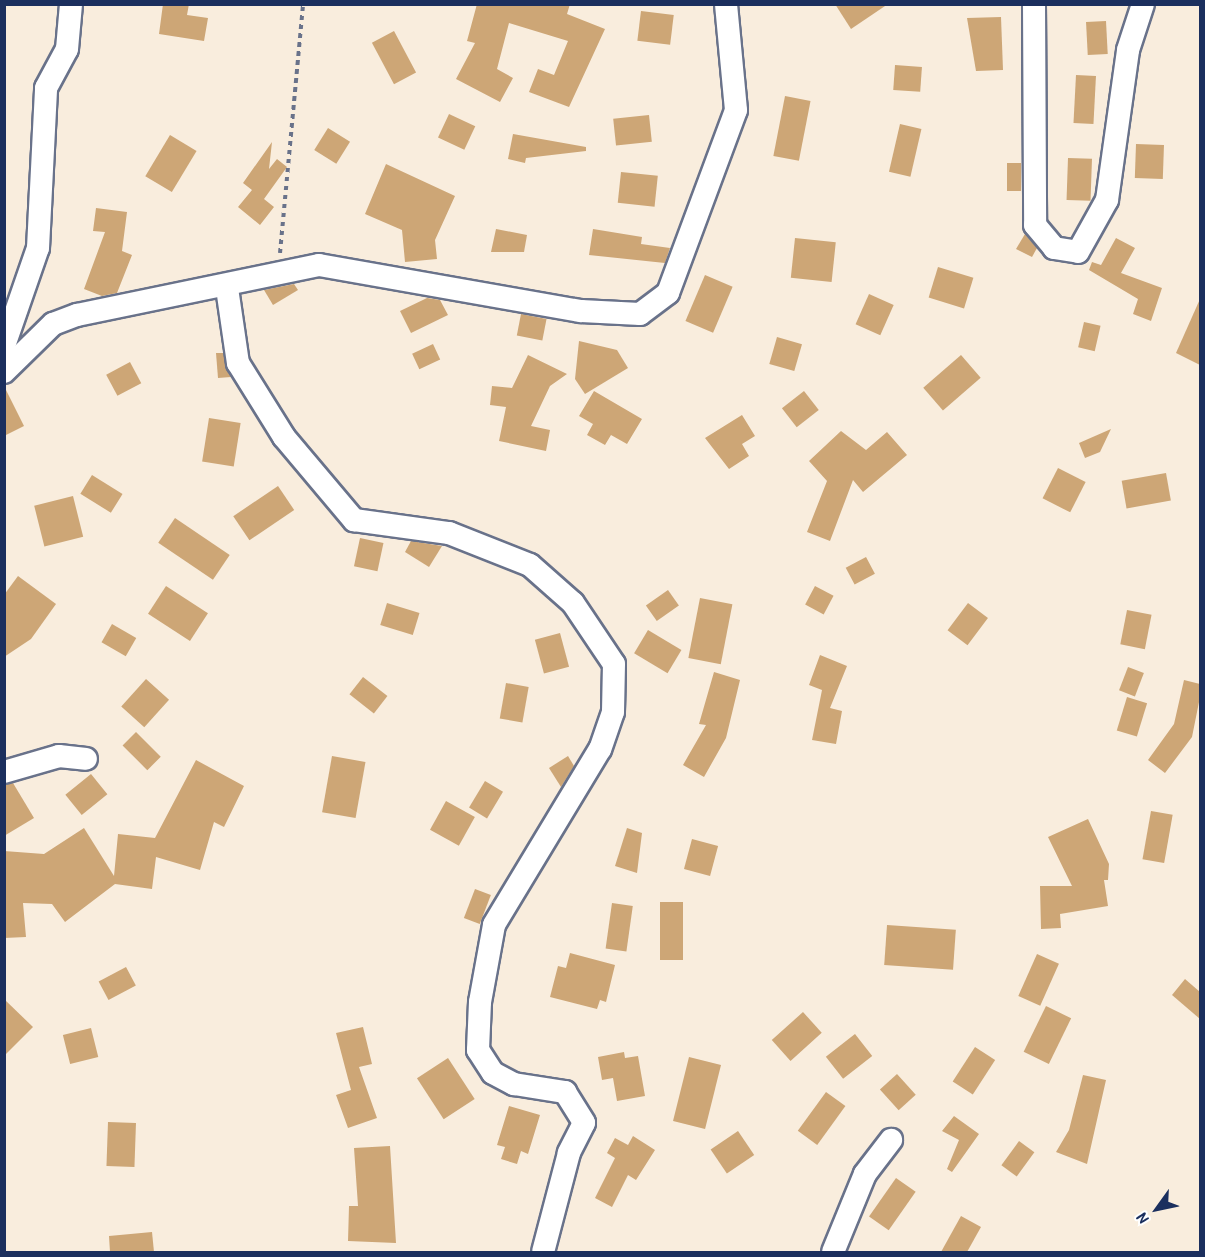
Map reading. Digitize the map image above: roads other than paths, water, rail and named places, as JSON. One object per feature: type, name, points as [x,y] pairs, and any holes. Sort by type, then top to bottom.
[{"type":"street","points":[[4,346],[38,248],[46,88],[67,50],[71,4]]},
{"type":"street","points":[[4,372],[52,324],[227,288],[274,271],[319,265],[581,311],[640,314],[668,293],[736,110],[726,4]]},
{"type":"street","points":[[1034,4],[1035,225],[1054,248],[1078,252],[1107,200],[1128,50],[1143,4]]},
{"type":"street","points":[[227,288],[238,363],[284,437],[354,520],[449,533],[530,565],[573,603],[614,664],[614,712],[600,749],[494,925],[480,1002],[478,1050],[493,1073],[514,1084],[565,1092],[584,1124],[569,1153],[543,1252]]},
{"type":"street","points":[[4,772],[59,756],[86,759]]},
{"type":"street","points":[[833,1252],[866,1174],[891,1140]]}]
